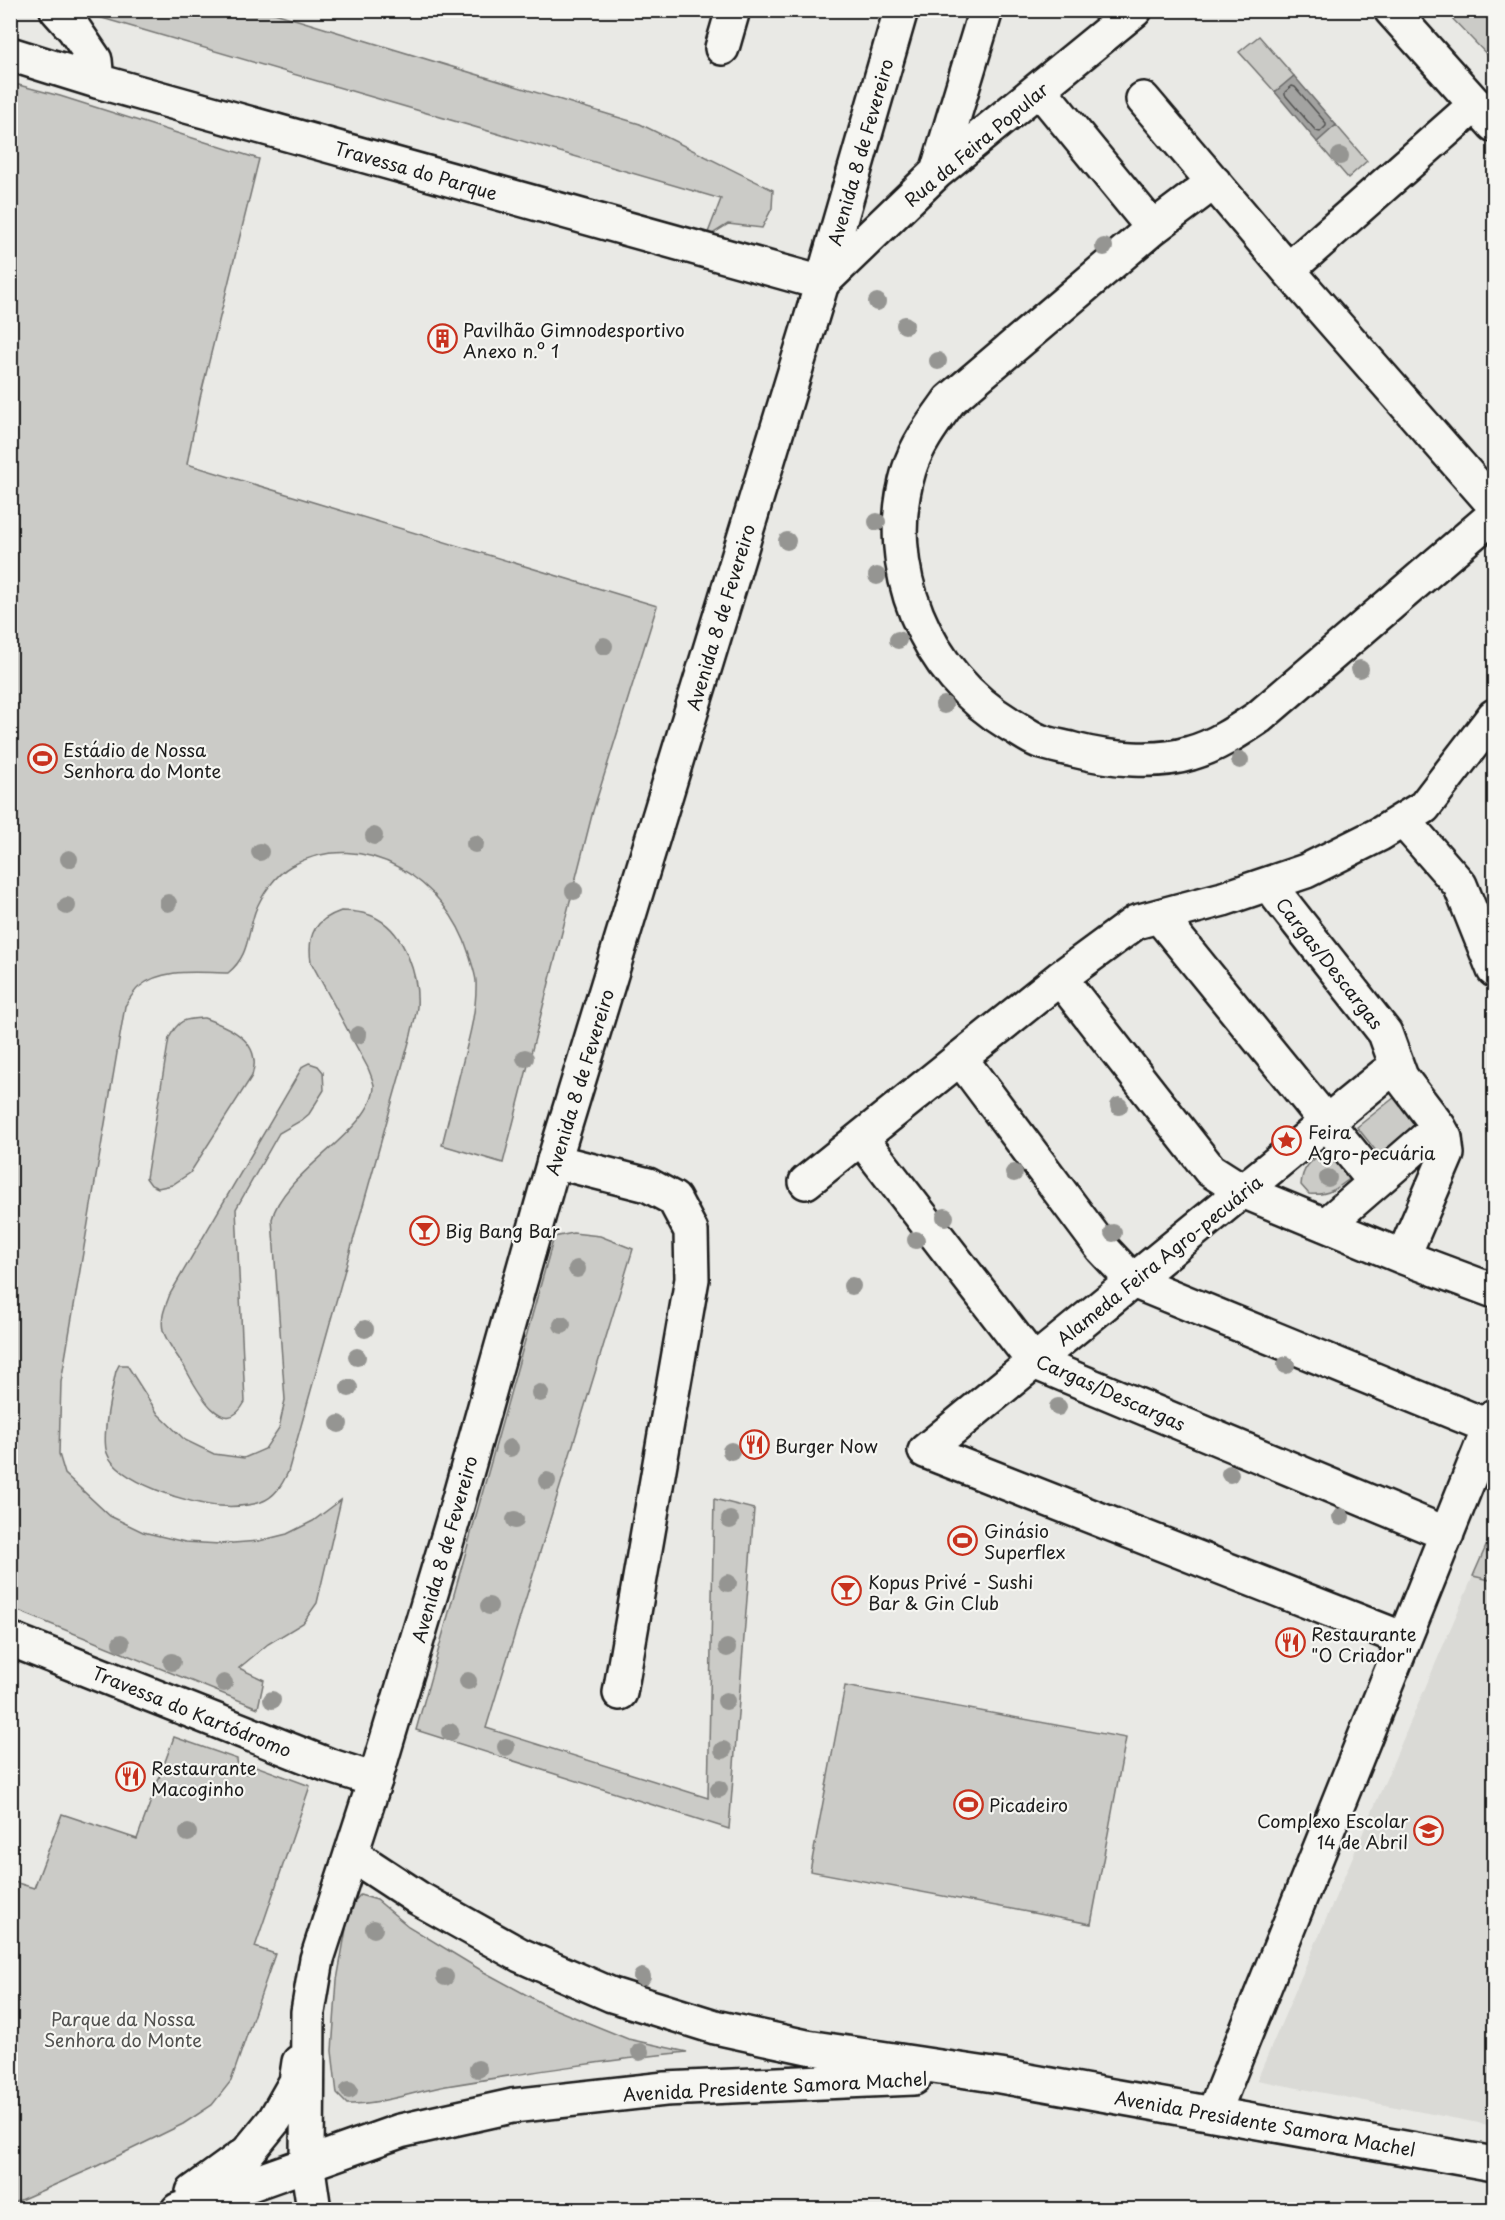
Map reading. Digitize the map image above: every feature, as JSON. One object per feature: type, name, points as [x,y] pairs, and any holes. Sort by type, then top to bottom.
[{"type":"street","points":[[57,10],[74,29],[95,60],[97,81]]},
{"type":"street","points":[[722,48],[733,10]]},
{"type":"street","name":"Avenida 8 de Fevereiro","points":[[314,2210],[307,2163],[308,2012],[317,1959],[375,1780],[453,1520],[554,1161],[822,283],[901,10]]},
{"type":"street","points":[[937,172],[986,10]]},
{"type":"street","name":"Rua da Feira Popular","points":[[822,283],[937,172],[1135,10]]},
{"type":"street","points":[[1288,270],[1485,115],[1391,10]]},
{"type":"street","name":"Travessa do Parque","points":[[10,54],[97,81],[822,283]]},
{"type":"street","points":[[1040,90],[1153,228]]},
{"type":"street","points":[[1143,99],[1288,270],[1494,505]]},
{"type":"street","points":[[1214,182],[1153,228],[950,400],[925,435],[909,469],[901,507],[900,547],[912,601],[923,632],[955,679],[991,713],[1038,741],[1096,756],[1146,759],[1191,754],[1229,737],[1259,717],[1494,515]]},
{"type":"street","name":"Cargas/Descargas","points":[[806,1182],[1060,978],[1136,922],[1214,902],[1306,871],[1380,834],[1424,807],[1494,716]]},
{"type":"street","points":[[1404,820],[1460,885],[1494,970]]},
{"type":"street","name":"Cargas/Descargas","points":[[1268,884],[1385,1033],[1397,1075],[1439,1127]]},
{"type":"street","points":[[1159,916],[1375,1182]]},
{"type":"street","points":[[1060,978],[1210,1170],[1243,1191],[1494,1291]]},
{"type":"street","points":[[960,1058],[1102,1248],[1133,1281],[1492,1422],[1214,2112]]},
{"type":"street","name":"Alameda Feira Agro-pecuária","points":[[1397,1075],[1384,1075],[925,1450],[1404,1640]]},
{"type":"street","points":[[1326,1225],[1439,1127],[1445,1138],[1447,1154],[1404,1257]]},
{"type":"street","name":"Cargas/Descargas","points":[[861,1138],[1034,1362],[1447,1534]]},
{"type":"street","points":[[554,1161],[648,1185],[674,1199],[691,1231],[692,1279],[620,1693]]},
{"type":"street","name":"Travessa do Kartódromo","points":[[10,1639],[328,1765],[375,1780]]},
{"type":"street","name":"Avenida Presidente Samora Machel","points":[[351,1854],[418,1898],[520,1955],[612,1995],[715,2027],[807,2047],[1000,2076],[1214,2112],[1494,2164]]},
{"type":"street","points":[[170,2210],[248,2152],[275,2119],[296,2082],[308,2012]]},
{"type":"street","name":"Avenida Presidente Samora Machel","points":[[178,2210],[400,2131],[512,2106],[665,2089],[1000,2076]]},
{"type":"shaded area","name":"Complexo Escolar 14 de Abril","points":[[1494,1528],[1494,2126],[1257,2080],[1473,1576]]},
{"type":"green space","points":[[78,11],[268,11],[640,124],[773,190],[772,208],[762,228],[728,224],[706,238],[721,199]]},
{"type":"green space","points":[[1450,11],[1494,11],[1494,62],[1447,13]]},
{"type":"green space","points":[[1259,36],[1294,76],[1275,92],[1239,52]]},
{"type":"green space","points":[[11,83],[60,96],[259,159],[200,398],[187,464],[657,606],[593,811],[503,1163],[442,1145],[470,1031],[475,1001],[476,981],[469,954],[458,928],[442,904],[422,884],[399,868],[374,857],[347,853],[319,855],[291,866],[274,880],[261,899],[255,912],[244,953],[228,973],[182,972],[159,976],[139,987],[125,1006],[61,1382],[59,1454],[65,1474],[110,1516],[143,1532],[185,1542],[220,1544],[259,1541],[287,1534],[313,1521],[341,1500],[317,1603],[303,1623],[268,1644],[239,1668],[264,1680],[258,1708],[11,1608]]},
{"type":"green space","points":[[1336,125],[1367,161],[1348,178],[1317,142]]},
{"type":"green space","points":[[341,911],[369,915],[388,926],[396,935],[413,970],[417,1010],[288,1472],[278,1490],[261,1502],[230,1506],[208,1505],[157,1490],[125,1473],[114,1464],[107,1453],[105,1436],[116,1371],[119,1365],[127,1365],[158,1414],[185,1440],[214,1454],[244,1458],[265,1449],[279,1428],[285,1400],[272,1219],[280,1201],[293,1184],[360,1118],[370,1102],[374,1085],[368,1068],[311,962],[310,943],[315,929],[325,919]]},
{"type":"green space","points":[[204,1018],[220,1024],[243,1038],[252,1052],[254,1063],[252,1076],[190,1173],[172,1185],[158,1188],[151,1185],[146,1178],[169,1038],[183,1021]]},
{"type":"green space","points":[[309,1063],[318,1066],[323,1072],[324,1090],[309,1114],[279,1133],[236,1209],[245,1402],[237,1413],[228,1416],[219,1414],[202,1397],[164,1335],[162,1320],[164,1311],[170,1294],[303,1066]]},
{"type":"green space","points":[[1395,1097],[1418,1126],[1380,1156],[1357,1127]]},
{"type":"green space","points":[[1329,1148],[1352,1177],[1327,1192],[1309,1194],[1301,1185],[1306,1167]]},
{"type":"green space","points":[[573,1233],[600,1236],[633,1249],[486,1728],[708,1798],[714,1499],[754,1509],[729,1829],[416,1730],[554,1237]]},
{"type":"green space","points":[[1494,1528],[1494,1581],[1473,1576]]},
{"type":"green space","name":"Picadeiro","points":[[845,1686],[1126,1738],[1091,1924],[810,1871]]},
{"type":"green space","name":"Parque da Nossa Senhora do Monte","points":[[174,1737],[237,1759],[238,1770],[247,1774],[256,1766],[310,1786],[255,1947],[275,1954],[231,2081],[212,2105],[183,2124],[91,2169],[11,2204],[11,1881],[34,1888],[62,1814],[137,1839]]},
{"type":"green space","points":[[360,1895],[377,1900],[408,1926],[484,1972],[547,2006],[628,2039],[687,2052],[536,2072],[446,2086],[397,2098],[347,2104],[337,2094],[332,2051],[337,1980],[350,1906]]},
{"type":"water","points":[[1294,76],[1336,125],[1317,142],[1275,92]]},
{"type":"place","name":"Pavilhão Gimnodesportivo Anexo n.º 1","points":[[442,339]]},
{"type":"place","name":"Estádio de Nossa Senhora do Monte","points":[[42,759]]},
{"type":"place","name":"Feira Agro-pecuária","points":[[1287,1141]]},
{"type":"place","name":"Big Bang Bar","points":[[424,1230]]},
{"type":"place","name":"Burger Now","points":[[754,1445]]},
{"type":"place","name":"Ginásio Superflex","points":[[963,1540]]},
{"type":"place","name":"Kopus Privé - Sushi Bar & Gin Club","points":[[847,1591]]},
{"type":"place","name":"Restaurante \"O Criador\"","points":[[1290,1643]]},
{"type":"place","name":"Restaurante Macoginho","points":[[130,1777]]},
{"type":"place","name":"Picadeiro","points":[[968,1804]]},
{"type":"place","name":"Complexo Escolar 14 de Abril","points":[[1429,1830]]}]
